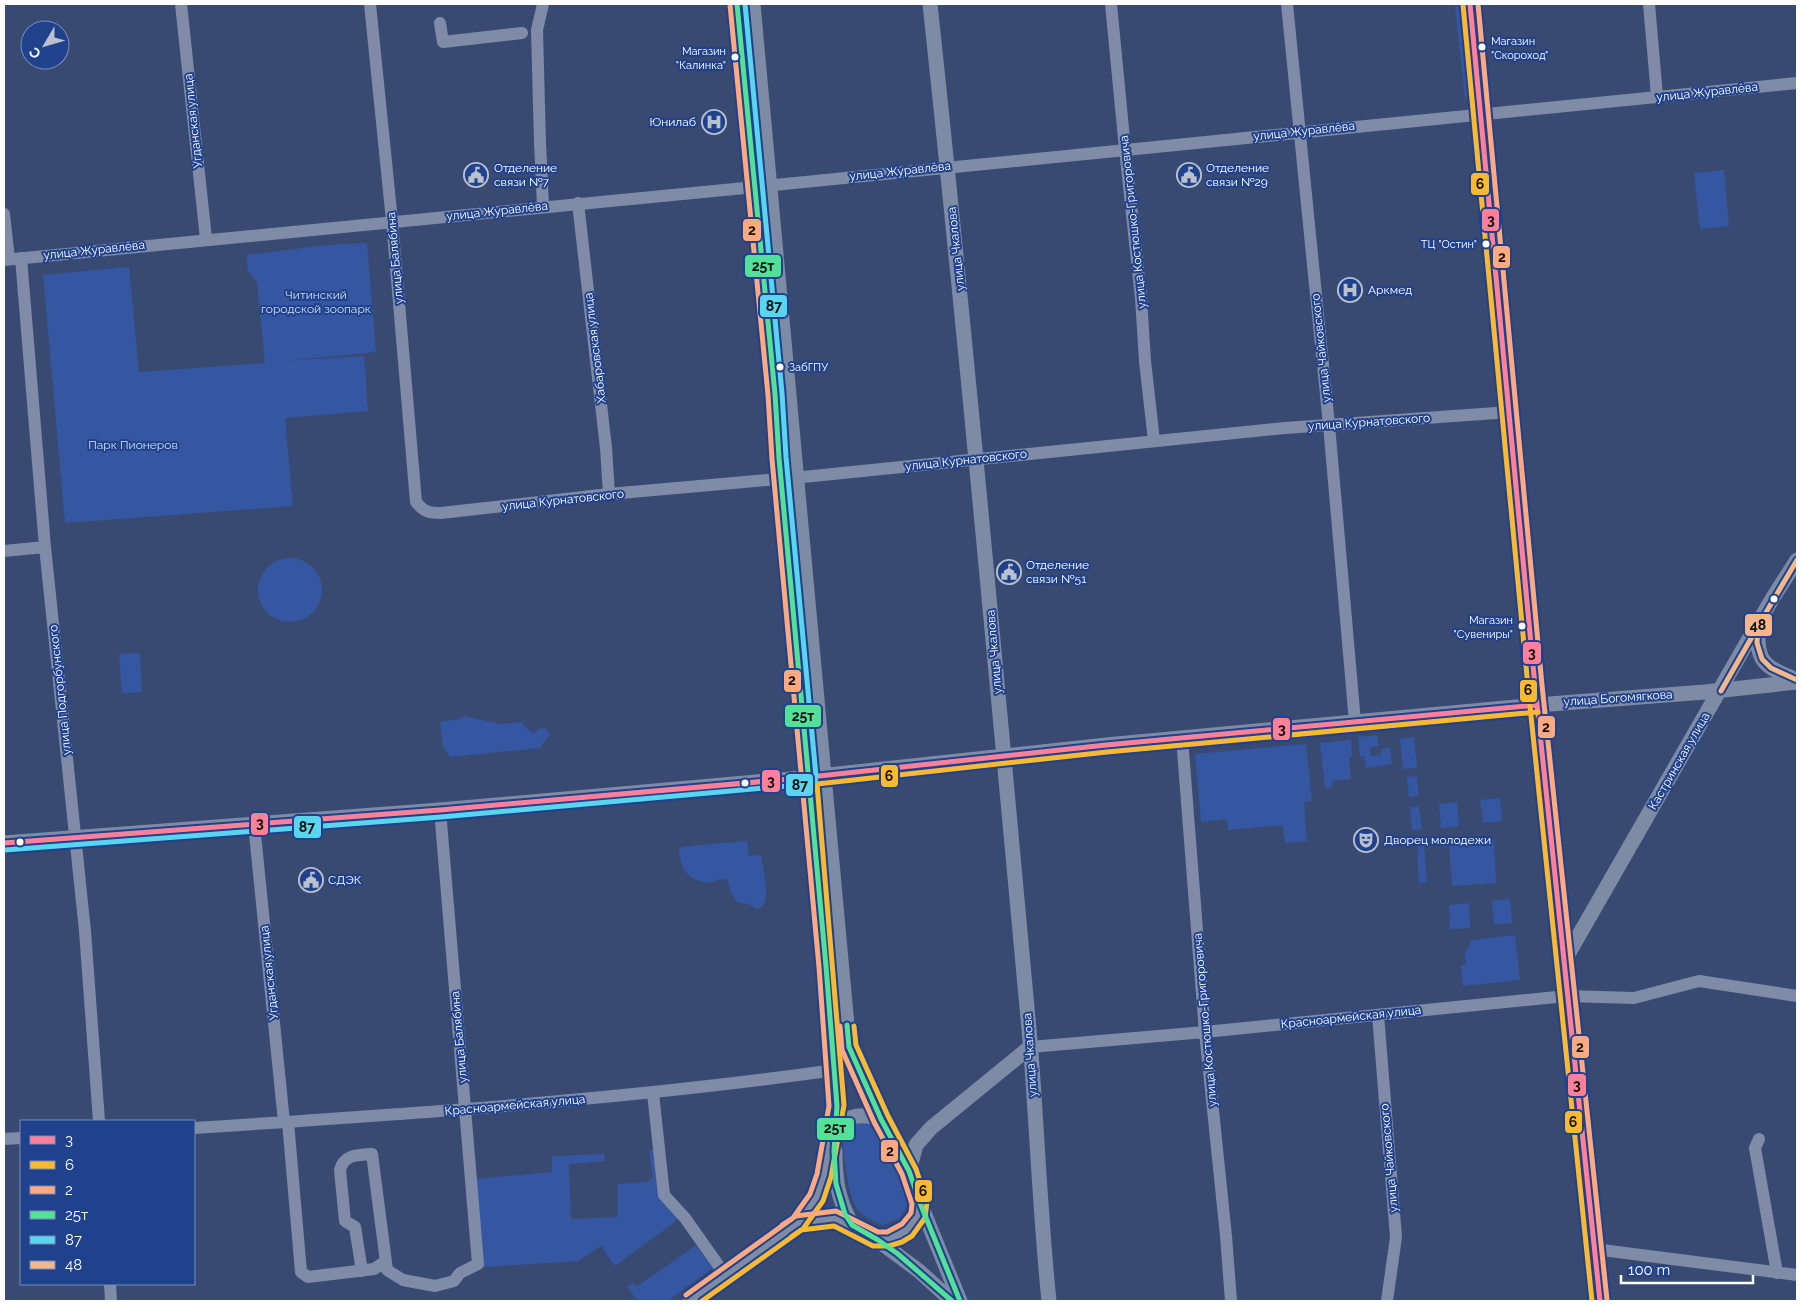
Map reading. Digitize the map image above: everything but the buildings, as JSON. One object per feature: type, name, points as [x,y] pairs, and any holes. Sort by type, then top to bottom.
[{"type":"main road","points":[[737,4],[782,478],[849,1047],[881,1119],[909,1170],[920,1203],[960,1301]]},
{"type":"main road","points":[[690,1301],[798,1223],[817,1197],[824,1176],[837,1106],[797,477],[753,4]]},
{"type":"main road","name":"улица Чкалова","points":[[930,4],[977,458],[1030,1047],[1042,1232],[1049,1301]]},
{"type":"main road","points":[[1470,4],[1563,963],[1600,1301]]},
{"type":"main road","name":"Кастринская улица","points":[[1563,963],[1797,560]]},
{"type":"main road","points":[[1758,626],[1757,643],[1762,659],[1771,668],[1797,681]]},
{"type":"main road","name":"улица Богомягкова","points":[[4,842],[440,810],[816,776],[1182,738],[1721,690],[1797,681]]},
{"type":"main road","points":[[909,1170],[916,1145],[931,1128],[1030,1047]]},
{"type":"main road","points":[[834,1126],[857,1115],[870,1115],[881,1119]]},
{"type":"main road","points":[[834,1126],[838,1194],[853,1226]]},
{"type":"main road","points":[[890,1133],[908,1137],[931,1128]]},
{"type":"main road","points":[[876,1239],[888,1239],[907,1230],[918,1216],[920,1203]]},
{"type":"main road","points":[[798,1223],[835,1218],[853,1226],[876,1239],[920,1271],[952,1301]]},
{"type":"street","name":"Угданская улица","points":[[181,4],[206,239]]},
{"type":"street","name":"улица Балябина","points":[[370,4],[392,221],[416,502],[423,511]]},
{"type":"street","points":[[543,4],[537,30],[543,206]]},
{"type":"street","name":"улица Костюшко-Григоровича","points":[[1111,4],[1154,441]]},
{"type":"street","name":"улица Чайковского","points":[[1287,4],[1329,425],[1355,722]]},
{"type":"street","points":[[1648,4],[1657,96]]},
{"type":"street","points":[[440,23],[443,42],[522,33]]},
{"type":"street","name":"улица Журавлёва","points":[[12,259],[1797,83]]},
{"type":"street","name":"Хабаровская улица","points":[[578,203],[606,448],[609,494]]},
{"type":"street","name":"улица Подгорбунского","points":[[4,214],[12,259],[46,547],[76,836],[99,1120]]},
{"type":"street","name":"улица Курнатовского","points":[[423,511],[442,513],[609,494],[1154,441],[1329,425],[1510,412]]},
{"type":"street","points":[[4,551],[46,547]]},
{"type":"street","name":"улица Костюшко-Григоровича","points":[[1182,738],[1205,1032],[1231,1301]]},
{"type":"street","name":"улица Балябина","points":[[386,1261],[387,1270],[392,1274],[413,1283],[435,1286],[454,1281],[460,1273],[478,1264],[440,810]]},
{"type":"street","name":"Угданская улица","points":[[254,824],[301,1272],[308,1277],[362,1271],[374,1269],[386,1261]]},
{"type":"street","name":"Красноармейская улица","points":[[1030,1047],[1205,1032],[1567,996],[1634,998],[1699,981],[1797,996]]},
{"type":"street","name":"улица Чайковского","points":[[1378,1015],[1396,1237],[1387,1301]]},
{"type":"street","name":"Красноармейская улица","points":[[195,1128],[465,1109],[652,1093],[834,1070]]},
{"type":"street","points":[[652,1093],[664,1195],[684,1218],[726,1276]]},
{"type":"street","points":[[4,1139],[20,1138]]},
{"type":"street","points":[[1759,1139],[1755,1148],[1777,1273]]},
{"type":"street","points":[[362,1271],[355,1227],[345,1221],[340,1170],[343,1162],[349,1156],[372,1154],[386,1261]]},
{"type":"street","points":[[1594,1249],[1797,1275]]},
{"type":"street","points":[[110,1285],[111,1301]]},
{"type":"green space","points":[[1462,5],[1472,97],[1465,98],[1455,6]]},
{"type":"green space","points":[[1724,170],[1729,226],[1700,229],[1694,173]]},
{"type":"green space","name":"Парк Пионеров","points":[[367,243],[376,352],[285,361],[364,356],[368,411],[285,418],[293,506],[65,523],[43,275],[129,267],[139,372],[265,363],[257,282],[248,271],[246,255],[328,245]]},
{"type":"green space","points":[[290,558],[308,564],[316,572],[322,590],[316,608],[308,616],[290,622],[272,616],[264,608],[258,590],[264,572],[272,564]]},
{"type":"green space","points":[[140,653],[142,692],[122,693],[119,654]]},
{"type":"green space","points":[[464,716],[500,724],[522,722],[525,727],[534,733],[540,728],[546,729],[550,734],[540,748],[450,757],[443,746],[440,722],[459,719]]},
{"type":"green space","points":[[1377,735],[1379,746],[1370,748],[1371,756],[1381,755],[1381,749],[1390,748],[1392,764],[1366,768],[1364,756],[1360,757],[1358,737]]},
{"type":"green space","points":[[1414,737],[1417,768],[1403,769],[1400,739]]},
{"type":"green space","points":[[1351,740],[1352,757],[1349,757],[1351,779],[1332,781],[1333,787],[1325,788],[1320,743]]},
{"type":"green space","points":[[1306,744],[1312,801],[1304,802],[1307,841],[1285,843],[1283,825],[1228,830],[1227,819],[1201,822],[1195,754]]},
{"type":"green space","points":[[1417,776],[1419,796],[1409,797],[1407,777]]},
{"type":"green space","points":[[1500,798],[1502,821],[1483,823],[1480,800]]},
{"type":"green space","points":[[1457,802],[1459,826],[1441,828],[1439,804]]},
{"type":"green space","points":[[1410,807],[1419,807],[1422,829],[1412,830]]},
{"type":"green space","points":[[816,809],[822,809],[848,1101],[841,1101]]},
{"type":"green space","points":[[1494,840],[1496,883],[1452,886],[1449,843]]},
{"type":"green space","points":[[747,841],[749,856],[761,855],[766,893],[763,906],[759,908],[737,902],[731,893],[728,881],[721,879],[708,883],[690,876],[686,873],[680,858],[679,847]]},
{"type":"green space","points":[[1424,844],[1427,882],[1419,883],[1417,845]]},
{"type":"green space","points":[[1510,899],[1512,923],[1494,925],[1492,901]]},
{"type":"green space","points":[[1469,903],[1470,928],[1450,929],[1449,905]]},
{"type":"green space","points":[[1515,935],[1520,980],[1463,986],[1461,965],[1466,965],[1465,953],[1472,940]]},
{"type":"green space","points":[[856,1121],[874,1124],[881,1130],[909,1198],[908,1204],[900,1218],[883,1225],[860,1212],[851,1195],[846,1173],[843,1142],[846,1132]]},
{"type":"green space","points":[[656,1148],[662,1198],[677,1218],[675,1222],[615,1266],[601,1246],[578,1261],[483,1267],[476,1179],[552,1172],[552,1156],[604,1154],[605,1161],[569,1164],[571,1219],[618,1217],[618,1184],[646,1182],[653,1178],[649,1151]]},
{"type":"green space","points":[[696,1245],[713,1268],[667,1301],[638,1301],[627,1287],[633,1283],[637,1287]]},
{"type":"transit line","name":"25т","points":[[737,4],[775,394],[779,458],[826,966],[837,1106],[834,1151],[836,1184],[845,1214],[852,1225],[898,1254],[952,1301]]},
{"type":"transit line","name":"87","points":[[5,850],[441,817],[810,784],[815,782],[816,776],[786,457],[782,393],[745,4]]},
{"type":"transit line","name":"3","points":[[1470,4],[1535,686],[1600,1301]]},
{"type":"transit line","name":"2","points":[[1478,4],[1542,685],[1607,1300]]},
{"type":"transit line","name":"2","points":[[686,1295],[793,1218],[810,1194],[817,1174],[829,1106],[819,967],[772,459],[768,395],[730,5]]},
{"type":"transit line","name":"6","points":[[1463,5],[1528,687],[1592,1301]]},
{"type":"transit line","name":"48","points":[[1797,560],[1758,626],[1757,643],[1762,659],[1771,668],[1797,680]]},
{"type":"transit line","name":"48","points":[[1721,691],[1761,621]]},
{"type":"transit line","name":"3","points":[[4,843],[440,810],[791,779],[1106,745],[1537,705]]},
{"type":"transit line","name":"6","points":[[702,1301],[803,1229],[823,1201],[831,1177],[844,1105],[817,784],[1107,752],[1538,712]]},
{"type":"transit line","name":"25т","points":[[847,1025],[849,1047],[881,1119],[909,1171],[960,1301]]},
{"type":"transit line","name":"2","points":[[782,1225],[796,1216],[836,1211],[878,1232],[887,1232],[902,1224],[911,1213],[912,1204],[902,1174],[874,1122],[842,1050],[840,1026]]},
{"type":"transit line","name":"6","points":[[791,1237],[801,1230],[834,1226],[873,1246],[889,1246],[902,1242],[912,1236],[925,1218],[927,1202],[916,1169],[888,1116],[856,1045],[854,1026]]},
{"type":"place","name":"Магазин \"Скороход\"","points":[[1482,47]]},
{"type":"place","name":"Магазин \"Калинка\"","points":[[735,57]]},
{"type":"place","name":"Юнилаб","points":[[714,122]]},
{"type":"place","name":"Отделение связи №7","points":[[476,175]]},
{"type":"place","name":"Отделение связи №29","points":[[1189,175]]},
{"type":"place","name":"ТЦ \"Остин\"","points":[[1486,244]]},
{"type":"place","name":"Аркмед","points":[[1350,290]]},
{"type":"place","name":"ЗабГПУ","points":[[780,367]]},
{"type":"place","name":"Отделение связи №51","points":[[1009,572]]},
{"type":"place","name":"Магазин \"Сувениры\"","points":[[1522,626]]},
{"type":"place","name":"Дворец молодежи","points":[[1366,840]]},
{"type":"place","name":"СДЭК","points":[[311,880]]},
{"type":"park label","name":"Читинский городской зоопарк","points":[[316,302]]}]
